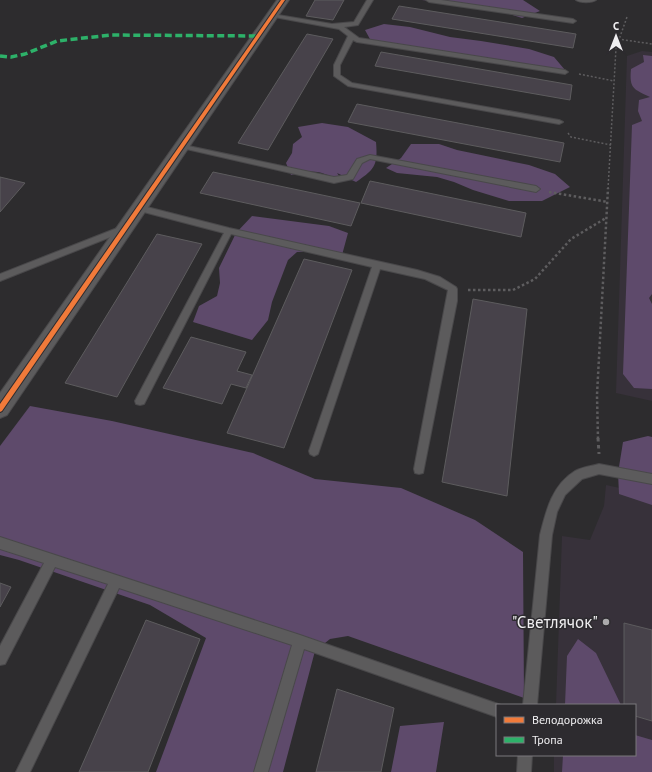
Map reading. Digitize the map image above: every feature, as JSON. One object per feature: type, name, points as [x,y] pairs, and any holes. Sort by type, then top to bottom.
[{"type":"street","points":[[0,408],[283,0]]},
{"type":"lane","points":[[332,26],[356,24],[370,0]]},
{"type":"lane","points":[[429,0],[573,22]]},
{"type":"lane","points":[[579,0],[593,0]]},
{"type":"lane","points":[[272,16],[341,28],[357,40],[565,72]]},
{"type":"lane","points":[[351,37],[337,65],[337,76],[350,85],[559,122]]},
{"type":"lane","points":[[182,146],[334,180],[350,177],[360,160],[364,157],[370,157],[536,189]]},
{"type":"lane","points":[[139,208],[229,231],[431,278],[446,283],[453,290],[452,301],[419,469]]},
{"type":"lane","points":[[0,278],[125,228]]},
{"type":"lane","points":[[140,401],[229,231]]},
{"type":"lane","points":[[314,451],[377,265]]},
{"type":"lane","points":[[530,704],[546,535],[551,512],[561,491],[579,475],[599,469],[652,479]]},
{"type":"lane","points":[[0,543],[300,640],[496,710]]},
{"type":"lane","points":[[0,659],[52,560]]},
{"type":"lane","points":[[23,772],[116,580]]},
{"type":"lane","points":[[261,772],[300,640]]},
{"type":"lane","points":[[524,772],[525,756]]},
{"type":"path","points":[[599,469],[597,394],[614,80],[616,48],[627,17]]},
{"type":"path","points":[[618,39],[652,44]]},
{"type":"path","points":[[565,72],[614,80]]},
{"type":"path","points":[[559,122],[571,137],[610,145]]},
{"type":"path","points":[[536,189],[608,202]]},
{"type":"path","points":[[453,290],[513,290],[535,279],[571,239],[607,217]]},
{"type":"shaded area","points":[[422,0],[523,0],[540,11],[522,18],[497,10]]},
{"type":"shaded area","points":[[384,24],[410,27],[450,37],[529,49],[554,57],[565,70],[531,68],[371,41],[365,30]]},
{"type":"shaded area","points":[[642,51],[652,52],[652,401],[616,393],[627,56]]},
{"type":"shaded area","points":[[643,55],[652,56],[652,294],[649,298],[652,304],[652,389],[634,388],[623,374],[632,125],[642,121],[638,111],[639,100],[650,97],[634,88],[631,81],[631,69],[644,62]]},
{"type":"shaded area","points":[[322,123],[348,127],[376,142],[376,161],[374,166],[367,174],[356,182],[337,173],[342,180],[311,171],[291,175],[286,163],[292,153],[293,144],[302,137],[298,127]]},
{"type":"shaded area","points":[[411,144],[439,144],[457,150],[529,165],[555,174],[570,187],[542,201],[509,201],[437,177],[397,173],[386,168],[401,158]]},
{"type":"shaded area","points":[[252,216],[329,226],[348,233],[342,255],[324,251],[297,252],[288,260],[272,302],[268,320],[252,340],[193,322],[199,306],[217,296],[220,283],[219,268],[236,233]]},
{"type":"shaded area","points":[[30,406],[112,421],[253,453],[315,479],[401,488],[475,520],[523,552],[524,698],[348,636],[330,639],[315,651],[283,772],[156,772],[206,638],[150,605],[19,560],[0,555],[0,446]]},
{"type":"shaded area","points":[[648,436],[652,437],[652,505],[619,494],[618,473],[623,442]]},
{"type":"shaded area","name":"\"Светлячок\"","points":[[606,485],[652,495],[652,772],[554,772],[554,756],[636,756],[636,704],[556,704],[562,536],[590,540],[604,506]]},
{"type":"shaded area","points":[[578,639],[596,653],[621,704],[565,704],[567,656]]},
{"type":"shaded area","points":[[444,722],[436,772],[391,772],[400,726]]},
{"type":"shaded area","points":[[636,735],[652,740],[652,772],[562,772],[563,756],[636,756]]},
{"type":"building","points":[[315,0],[344,0],[333,20],[306,16]]},
{"type":"building","points":[[399,6],[576,34],[573,48],[392,19]]},
{"type":"building","points":[[307,34],[333,39],[268,150],[238,143]]},
{"type":"building","points":[[381,52],[572,85],[570,100],[375,66]]},
{"type":"building","points":[[357,104],[564,143],[560,162],[348,122]]},
{"type":"building","points":[[213,172],[360,203],[351,226],[200,193]]},
{"type":"building","points":[[0,177],[25,183],[0,212]]},
{"type":"building","points":[[370,181],[526,213],[521,237],[361,203]]},
{"type":"building","points":[[157,234],[202,244],[117,397],[65,383]]},
{"type":"building","points":[[304,259],[352,270],[284,448],[227,433]]},
{"type":"building","points":[[473,299],[527,309],[507,496],[442,482]]},
{"type":"building","points":[[191,337],[246,352],[237,371],[252,375],[246,388],[231,384],[222,404],[163,388]]},
{"type":"building","points":[[0,583],[11,587],[0,607]]},
{"type":"building","points":[[146,620],[200,639],[148,772],[79,772]]},
{"type":"building","points":[[624,623],[652,630],[652,721],[636,716],[636,704],[624,704]]},
{"type":"building","points":[[337,689],[394,708],[381,772],[316,772]]},
{"type":"marked path","points":[[0,56],[11,57],[25,54],[57,41],[111,35],[200,37],[258,36]]},
{"type":"cycle path","points":[[0,409],[283,0]]},
{"type":"place","name":"\"Светлячок\"","points":[[606,622]]}]
